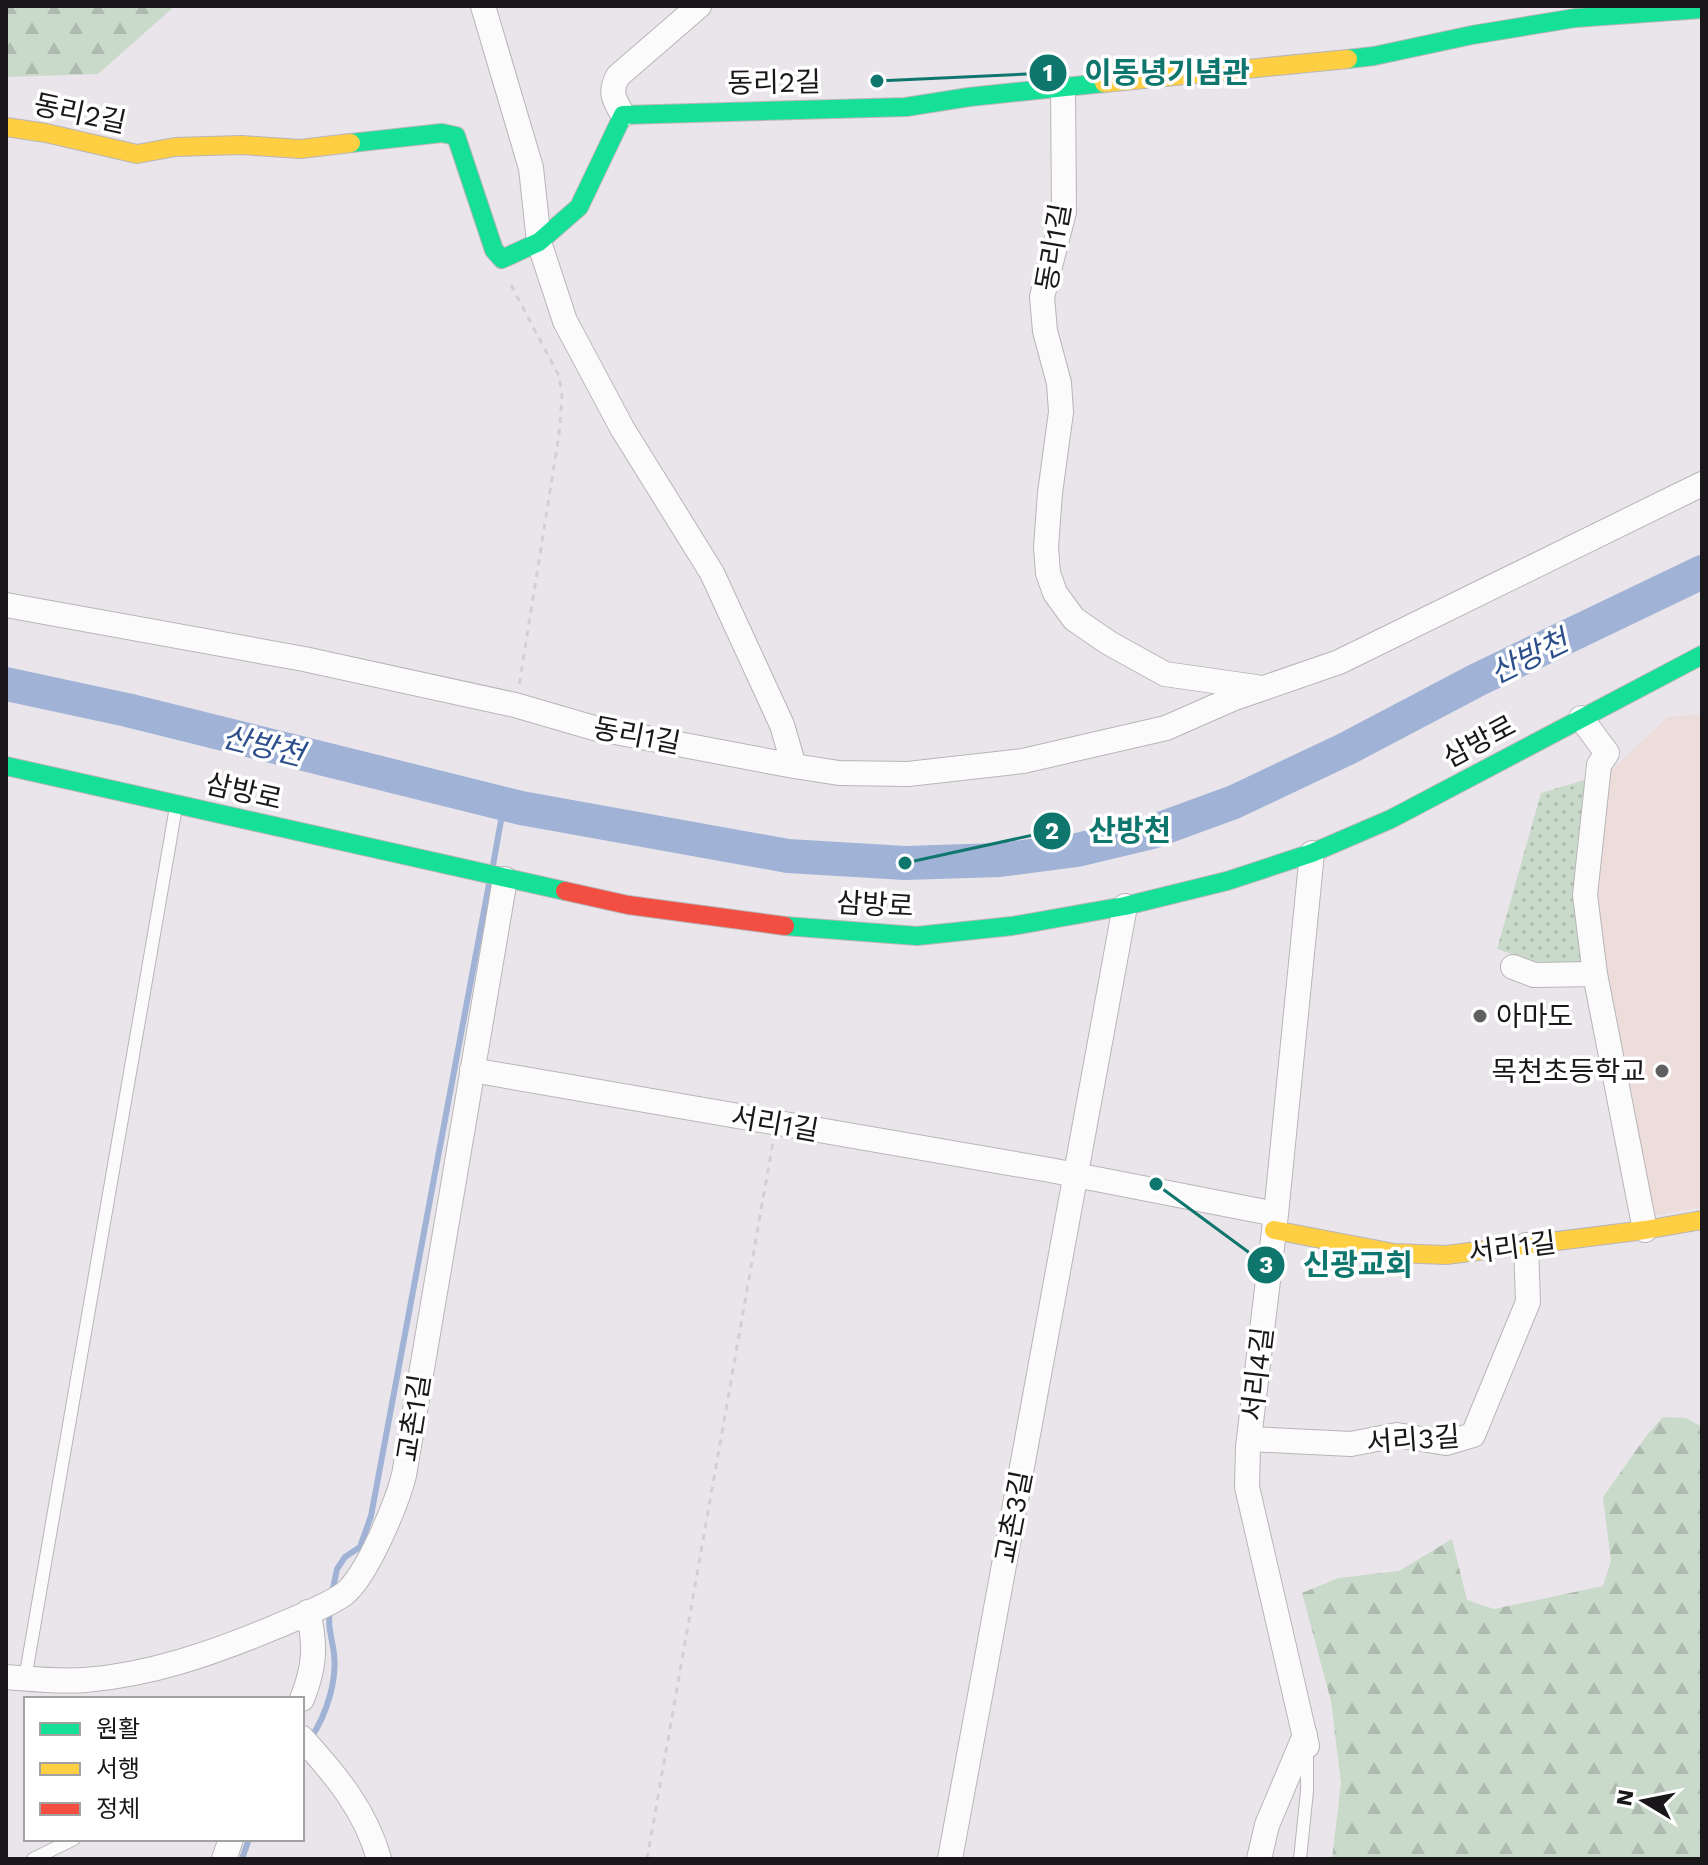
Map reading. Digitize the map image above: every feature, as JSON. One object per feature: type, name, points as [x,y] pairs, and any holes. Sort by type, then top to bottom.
[{"type":"street","points":[[483,6],[531,168],[539,242],[565,321],[622,428],[712,573],[782,725],[794,766]]},
{"type":"street","points":[[502,259],[539,242],[579,207],[623,115],[612,95],[612,86],[618,76],[699,6]]},
{"type":"street","name":"동리2길","points":[[623,115],[906,107],[1374,56],[1472,35],[1575,18],[1702,9]]},
{"type":"street","name":"동리1길","points":[[1063,88],[1064,212],[1042,297],[1045,331],[1059,383],[1061,412],[1050,493],[1046,547],[1048,573],[1055,593],[1074,619],[1109,643],[1165,674],[1266,688]]},
{"type":"street","name":"동리2길","points":[[6,127],[137,154],[175,147],[241,145],[300,149],[442,133],[456,136],[494,250],[502,259]]},
{"type":"street","name":"동리1길","points":[[6,605],[304,659],[515,705],[594,728],[794,766],[839,773],[908,774],[1023,761],[1166,728],[1232,699],[1339,662],[1702,484]]},
{"type":"street","name":"삼방로","points":[[6,766],[628,905],[760,924],[917,936],[1012,926],[1125,906],[1227,881],[1312,853],[1391,819],[1702,655]]},
{"type":"street","points":[[1581,718],[1607,753],[1599,765],[1585,895],[1595,974],[1645,1230]]},
{"type":"street","name":"서리4길","points":[[1306,1741],[1247,1487],[1249,1439],[1275,1222],[1312,853]]},
{"type":"street","name":"교촌1길","points":[[16,1678],[85,1680],[145,1671],[222,1650],[344,1594],[362,1570],[397,1502],[404,1475],[504,879]]},
{"type":"street","points":[[1077,1176],[1125,906]]},
{"type":"street","points":[[1525,979],[1595,974]]},
{"type":"street","name":"서리1길","points":[[472,1070],[1077,1176],[1394,1253],[1446,1255],[1702,1220]]},
{"type":"street","name":"교촌3길","points":[[950,1859],[1077,1176]]},
{"type":"street","name":"서리3길","points":[[1249,1439],[1351,1444],[1397,1435],[1446,1443],[1473,1435],[1528,1302],[1526,1245]]},
{"type":"street","points":[[303,1697],[309,1681],[315,1639],[313,1609]]},
{"type":"street","points":[[1259,1859],[1267,1825],[1306,1741]]},
{"type":"street","points":[[309,1745],[353,1801],[369,1830],[379,1859]]},
{"type":"lane","points":[[16,1678],[177,804]]},
{"type":"lane","points":[[1300,1859],[1307,1791],[1306,1741]]},
{"type":"lane","points":[[33,1859],[70,1841]]},
{"type":"path","points":[[502,259],[508,278],[559,376],[562,396],[559,435],[515,705]]},
{"type":"path","points":[[647,1859],[776,1123]]},
{"type":"shaded area","name":"목천초등학교","points":[[1702,714],[1702,1207],[1653,1216],[1594,942],[1602,779],[1668,717]]},
{"type":"green space","points":[[6,6],[175,6],[98,74],[6,77]]},
{"type":"green space","points":[[1585,780],[1575,896],[1584,965],[1533,961],[1497,949],[1541,793]]},
{"type":"green space","points":[[1663,1417],[1686,1418],[1702,1427],[1702,1859],[1332,1859],[1341,1783],[1331,1701],[1302,1593],[1338,1578],[1399,1571],[1452,1539],[1467,1600],[1494,1609],[1603,1586],[1611,1561],[1603,1497]]},
{"type":"waterway","name":"산방천","points":[[6,684],[127,710],[521,808],[788,856],[905,863],[1000,860],[1077,850],[1152,832],[1234,802],[1702,572]]},
{"type":"waterway","points":[[493,865],[504,804]]},
{"type":"waterway","points":[[332,1593],[337,1569],[345,1557],[360,1547],[371,1516],[489,884]]},
{"type":"waterway","points":[[310,1739],[322,1719],[333,1683],[330,1608]]},
{"type":"waterway","points":[[242,1859],[248,1841]]},
{"type":"traffic: fast","points":[[1348,59],[1575,18],[1702,9]]},
{"type":"traffic: fast","points":[[351,143],[442,133],[456,136],[494,250],[502,259],[539,242],[579,207],[623,115],[906,107],[1104,83]]},
{"type":"traffic: fast","points":[[785,926],[917,936],[1012,926],[1125,906],[1227,881],[1312,853],[1391,819],[1702,655]]},
{"type":"traffic: fast","points":[[6,766],[565,891]]},
{"type":"traffic: slow","points":[[1104,83],[1348,59]]},
{"type":"traffic: slow","points":[[6,127],[137,154],[175,147],[241,145],[300,149],[351,143]]},
{"type":"traffic: slow","points":[[1274,1230],[1394,1253],[1446,1255],[1702,1220]]},
{"type":"traffic: jam","points":[[565,891],[628,905],[785,926]]},
{"type":"place","name":"이동녕기념관","points":[[877,81]]},
{"type":"place","name":"산방천","points":[[905,863]]},
{"type":"place","name":"아마도","points":[[1480,1016]]},
{"type":"place","name":"목천초등학교","points":[[1662,1071]]},
{"type":"place","name":"신광교회","points":[[1156,1184]]}]
